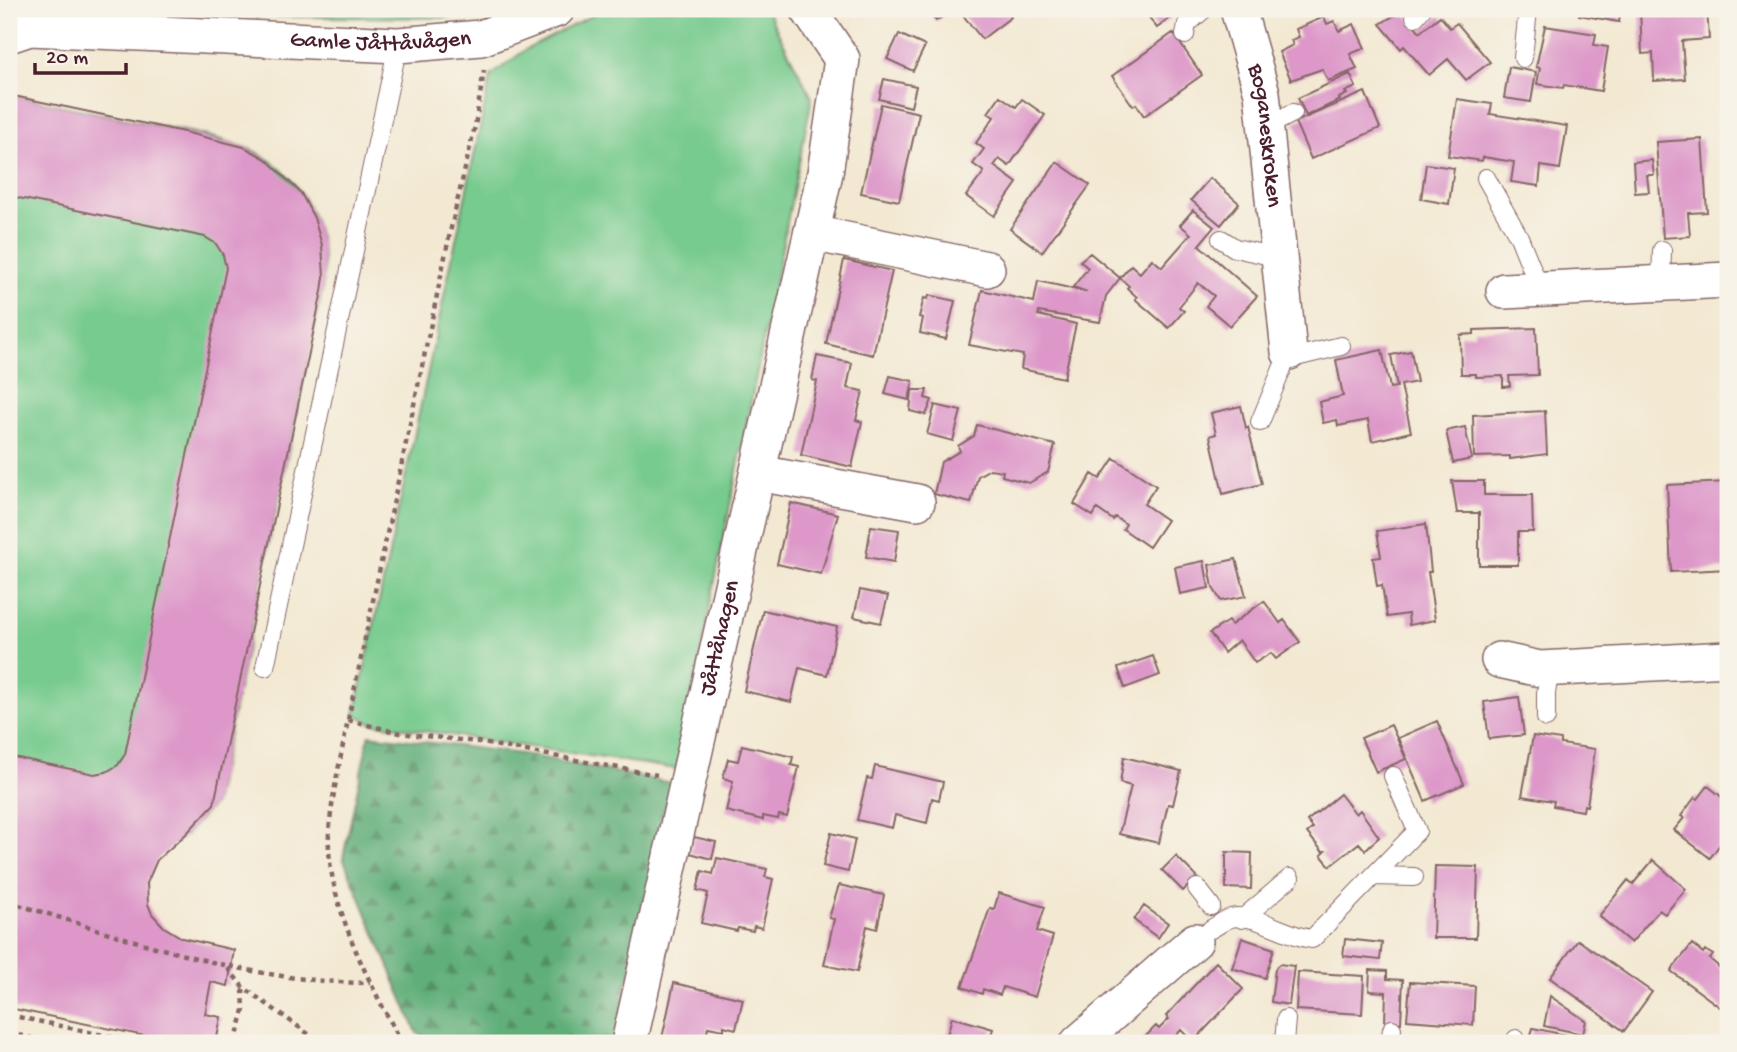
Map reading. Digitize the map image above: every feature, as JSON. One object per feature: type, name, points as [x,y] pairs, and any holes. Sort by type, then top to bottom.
[{"type":"street","name":"Gamle Jåttåvågen","points":[[16,24],[398,45],[481,38],[557,9]]},
{"type":"street","name":"Jåttåhagen","points":[[629,1043],[825,173],[842,59],[808,9]]},
{"type":"street","name":"Boganeskroken","points":[[1238,9],[1268,79],[1279,120],[1280,261],[1289,352]]},
{"type":"street","points":[[812,233],[987,269]]},
{"type":"street","points":[[1504,291],[1540,289],[1662,266],[1728,280]]},
{"type":"street","points":[[758,473],[917,502]]},
{"type":"street","points":[[1499,660],[1541,669],[1728,659]]},
{"type":"street","points":[[1078,1043],[1181,953]]},
{"type":"lane","points":[[1185,35],[1186,24],[1204,9]]},
{"type":"lane","points":[[1523,58],[1528,9]]},
{"type":"lane","points":[[265,667],[398,45]]},
{"type":"lane","points":[[1486,178],[1519,237],[1540,289]]},
{"type":"lane","points":[[1221,239],[1235,248],[1280,261]]},
{"type":"lane","points":[[1260,422],[1289,352],[1300,356],[1341,346]]},
{"type":"lane","points":[[1546,718],[1550,668]]},
{"type":"lane","points":[[1181,953],[1232,917],[1262,921],[1298,938],[1312,939],[1417,831],[1393,776]]},
{"type":"lane","points":[[1374,876],[1414,877]]},
{"type":"lane","points":[[1242,919],[1290,877]]},
{"type":"lane","points":[[1197,888],[1212,906]]},
{"type":"lane","points":[[1284,1043],[1286,1019]]},
{"type":"path","points":[[402,1043],[370,983],[347,929],[332,872],[329,834],[348,720],[451,228],[475,127],[484,70],[481,38]]},
{"type":"path","points":[[348,720],[400,733],[477,742],[672,776],[686,784]]},
{"type":"path","points":[[9,902],[228,967],[337,983],[370,983]]},
{"type":"path","points":[[228,967],[243,987],[321,1043]]},
{"type":"path","points":[[235,1043],[244,1010],[243,987]]},
{"type":"path","points":[[9,1015],[141,1043]]},
{"type":"path","points":[[9,1033],[45,1041]]},
{"type":"path","points":[[99,1043],[101,1035]]},
{"type":"path","points":[[107,1043],[108,1036]]},
{"type":"green space","points":[[161,9],[466,9],[445,18],[220,16]]},
{"type":"green space","points":[[604,9],[766,9],[812,98],[677,769],[371,723],[355,714],[491,76],[525,50]]},
{"type":"green space","points":[[9,95],[206,136],[244,147],[264,157],[282,171],[308,205],[321,247],[323,269],[322,291],[214,804],[186,834],[166,850],[61,868],[9,857]]},
{"type":"green space","points":[[369,735],[522,754],[672,783],[614,1043],[438,1043],[417,1033],[343,858]]},
{"type":"building","points":[[926,9],[953,9],[936,21]]},
{"type":"building","points":[[958,9],[1004,9],[1011,17],[982,39]]},
{"type":"building","points":[[1143,9],[1182,9],[1157,28]]},
{"type":"building","points":[[1580,9],[1621,9],[1619,22],[1579,15]]},
{"type":"building","points":[[1640,9],[1707,9],[1709,39],[1682,41],[1685,79],[1654,81],[1653,53],[1642,54]]},
{"type":"building","points":[[1402,11],[1420,32],[1440,16],[1450,28],[1457,23],[1490,62],[1466,80],[1448,59],[1429,75],[1404,46],[1401,49],[1380,24]]},
{"type":"building","points":[[1324,17],[1327,24],[1334,21],[1339,31],[1354,24],[1365,48],[1350,54],[1357,69],[1328,81],[1322,69],[1291,80],[1279,52],[1293,45],[1291,40],[1299,37],[1296,29]]},
{"type":"building","points":[[1545,26],[1596,34],[1594,45],[1608,47],[1601,91],[1537,84],[1540,68],[1536,67]]},
{"type":"building","points":[[1173,33],[1202,75],[1144,116],[1136,104],[1133,106],[1112,76]]},
{"type":"building","points":[[899,34],[925,46],[913,71],[887,59]]},
{"type":"building","points":[[1509,67],[1536,72],[1531,102],[1504,98]]},
{"type":"building","points":[[1350,74],[1356,87],[1345,92],[1347,94],[1339,98],[1340,100],[1306,116],[1298,98]]},
{"type":"building","points":[[884,79],[916,86],[911,107],[879,99]]},
{"type":"building","points":[[1365,92],[1380,128],[1311,159],[1295,122]]},
{"type":"building","points":[[9,95],[244,147],[266,159],[301,193],[314,218],[322,245],[322,291],[214,804],[157,860],[147,883],[148,904],[152,914],[164,927],[182,938],[234,950],[228,986],[211,982],[205,1014],[221,1017],[216,1043],[179,1043],[9,1008],[9,756],[94,774],[106,772],[118,765],[125,754],[226,268],[223,255],[216,244],[205,237],[9,196]]},
{"type":"building","points":[[1000,96],[1016,107],[1022,99],[1045,115],[1009,166],[999,159],[994,166],[1017,183],[994,216],[966,196],[984,172],[973,164],[984,149],[976,143],[994,117],[988,113]]},
{"type":"building","points":[[1457,99],[1492,104],[1490,114],[1567,126],[1560,169],[1541,166],[1539,186],[1511,182],[1514,162],[1483,157],[1482,161],[1448,156]]},
{"type":"building","points":[[881,104],[919,113],[899,201],[861,193]]},
{"type":"building","points":[[1702,139],[1707,212],[1688,213],[1690,236],[1663,238],[1656,142]]},
{"type":"building","points":[[1652,160],[1654,175],[1647,175],[1649,192],[1635,193],[1633,162]]},
{"type":"building","points":[[1057,162],[1090,185],[1042,252],[1010,229]]},
{"type":"building","points":[[1426,164],[1454,168],[1449,204],[1421,199]]},
{"type":"building","points":[[1210,178],[1239,203],[1221,225],[1191,200]]},
{"type":"building","points":[[1193,210],[1214,227],[1199,245],[1257,296],[1230,326],[1206,306],[1214,296],[1198,283],[1179,307],[1184,311],[1169,328],[1135,299],[1137,297],[1120,278],[1131,265],[1140,273],[1152,259],[1162,267],[1191,234],[1180,225]]},
{"type":"building","points":[[1090,253],[1120,278],[1106,296],[1100,322],[1039,312],[1038,315],[1076,324],[1064,378],[1021,369],[1023,355],[969,345],[982,290],[1034,302],[1038,281],[1087,292],[1073,287],[1088,268],[1080,261]]},
{"type":"building","points":[[844,260],[892,271],[873,355],[826,344]]},
{"type":"building","points":[[929,295],[955,301],[946,339],[920,333],[923,318],[919,317],[924,298],[928,299]]},
{"type":"building","points":[[1536,328],[1538,375],[1509,376],[1510,386],[1503,387],[1503,376],[1476,377],[1476,374],[1461,374],[1460,335],[1474,334],[1474,330]]},
{"type":"building","points":[[1382,350],[1390,388],[1397,387],[1391,355],[1411,351],[1417,382],[1401,385],[1411,432],[1372,441],[1368,420],[1338,426],[1337,420],[1323,423],[1319,402],[1343,396],[1336,360]]},
{"type":"building","points":[[817,356],[852,363],[847,388],[863,391],[856,420],[862,422],[852,467],[801,455],[817,381],[812,380]]},
{"type":"building","points":[[890,376],[913,381],[909,400],[885,394]]},
{"type":"building","points":[[912,390],[927,390],[925,398],[932,400],[926,415],[910,411]]},
{"type":"building","points":[[935,405],[961,411],[953,441],[927,434]]},
{"type":"building","points":[[1241,406],[1262,484],[1223,494],[1210,436],[1216,434],[1211,413]]},
{"type":"building","points":[[1545,411],[1547,454],[1510,459],[1510,456],[1474,457],[1473,415]]},
{"type":"building","points":[[977,425],[1055,445],[1048,472],[1029,483],[1002,476],[1003,471],[990,469],[978,476],[971,503],[934,494],[941,462],[960,451],[958,446],[974,436]]},
{"type":"building","points":[[1465,427],[1472,459],[1453,463],[1446,431]]},
{"type":"building","points":[[1114,458],[1156,486],[1144,504],[1167,520],[1149,547],[1123,529],[1126,524],[1115,517],[1113,520],[1097,509],[1093,516],[1074,504],[1092,474],[1100,479]]},
{"type":"building","points":[[1452,481],[1484,481],[1484,495],[1532,495],[1533,532],[1518,532],[1518,565],[1479,565],[1479,513],[1457,513]]},
{"type":"building","points":[[1728,482],[1728,569],[1671,572],[1667,485]]},
{"type":"building","points":[[791,503],[838,514],[821,574],[777,564]]},
{"type":"building","points":[[1426,524],[1431,572],[1428,572],[1435,620],[1409,625],[1408,614],[1387,617],[1382,585],[1377,586],[1373,558],[1381,557],[1377,531]]},
{"type":"building","points":[[871,526],[899,530],[894,562],[866,557]]},
{"type":"building","points":[[1236,559],[1246,596],[1221,601],[1213,588],[1209,565]]},
{"type":"building","points":[[1204,561],[1209,588],[1180,594],[1175,567]]},
{"type":"building","points":[[860,590],[888,596],[881,623],[854,617]]},
{"type":"building","points":[[1264,601],[1280,623],[1284,620],[1300,642],[1276,659],[1271,653],[1255,663],[1239,640],[1224,653],[1210,633],[1228,621],[1231,625]]},
{"type":"building","points":[[763,610],[837,627],[827,675],[799,668],[791,702],[744,691]]},
{"type":"building","points":[[1153,656],[1160,675],[1125,688],[1118,668]]},
{"type":"building","points":[[1519,697],[1524,735],[1489,739],[1484,702]]},
{"type":"building","points":[[1437,721],[1464,784],[1425,801],[1398,738]]},
{"type":"building","points":[[1391,725],[1406,759],[1376,772],[1361,738]]},
{"type":"building","points":[[1533,736],[1595,749],[1587,806],[1584,805],[1583,811],[1553,806],[1554,801],[1522,796]]},
{"type":"building","points":[[742,745],[793,757],[791,765],[799,767],[787,817],[779,815],[778,819],[763,816],[763,820],[726,811],[733,781],[723,778],[728,759],[738,761]]},
{"type":"building","points":[[1124,757],[1181,771],[1173,805],[1168,804],[1159,843],[1119,834],[1131,786],[1120,783]]},
{"type":"building","points":[[875,766],[943,782],[939,800],[932,798],[927,823],[895,815],[892,828],[857,820],[867,778],[872,779]]},
{"type":"building","points":[[1708,786],[1728,802],[1728,844],[1726,846],[1721,843],[1710,858],[1674,830],[1695,797],[1698,799]]},
{"type":"building","points":[[1340,794],[1356,814],[1360,810],[1379,837],[1365,850],[1359,843],[1330,866],[1321,855],[1325,851],[1322,851],[1307,833],[1313,828],[1307,821]]},
{"type":"building","points":[[831,833],[855,839],[848,872],[823,866]]},
{"type":"building","points":[[694,837],[716,842],[712,859],[690,853]]},
{"type":"building","points":[[1226,852],[1252,853],[1251,889],[1226,888]]},
{"type":"building","points":[[1176,856],[1197,877],[1183,891],[1162,870]]},
{"type":"building","points":[[717,858],[767,869],[765,877],[773,879],[762,928],[754,926],[753,931],[738,928],[737,931],[701,923],[708,893],[697,890],[702,871],[713,874]]},
{"type":"building","points":[[1653,860],[1686,889],[1665,914],[1659,910],[1631,943],[1599,916],[1628,880],[1633,884]]},
{"type":"building","points":[[1435,866],[1478,867],[1476,938],[1433,938]]},
{"type":"building","points":[[839,885],[884,895],[877,929],[867,926],[857,972],[824,965],[834,919],[829,918]]},
{"type":"building","points":[[999,893],[1045,907],[1037,931],[1053,936],[1035,997],[1003,987],[1000,995],[983,989],[982,994],[962,987],[990,908],[994,909]]},
{"type":"building","points":[[1144,906],[1168,923],[1158,938],[1134,920]]},
{"type":"building","points":[[1242,938],[1274,949],[1265,978],[1232,968]]},
{"type":"building","points":[[1345,939],[1382,943],[1380,960],[1343,956]]},
{"type":"building","points":[[1578,940],[1652,992],[1624,1031],[1550,978]]},
{"type":"building","points":[[1692,944],[1703,953],[1705,950],[1713,955],[1710,959],[1728,975],[1728,1013],[1671,971]]},
{"type":"building","points":[[1216,962],[1243,989],[1193,1042],[1181,1030],[1171,1041],[1174,1043],[1139,1043],[1156,1026],[1159,1029],[1169,1019],[1166,1016]]},
{"type":"building","points":[[1279,964],[1294,966],[1289,1005],[1271,1002],[1275,969]]},
{"type":"building","points":[[1370,970],[1387,971],[1387,979],[1403,980],[1401,1023],[1385,1022],[1386,992],[1369,991]]},
{"type":"building","points":[[1298,972],[1364,976],[1362,1014],[1296,1010]]},
{"type":"building","points":[[1410,982],[1475,986],[1473,1025],[1407,1020]]},
{"type":"building","points":[[674,983],[743,999],[736,1029],[724,1026],[724,1030],[708,1027],[705,1043],[661,1043]]},
{"type":"building","points":[[1550,996],[1586,1021],[1583,1034],[1544,1026]]},
{"type":"building","points":[[952,1017],[993,1029],[988,1043],[945,1043]]},
{"type":"building","points":[[1533,1028],[1570,1036],[1569,1043],[1529,1043]]}]
